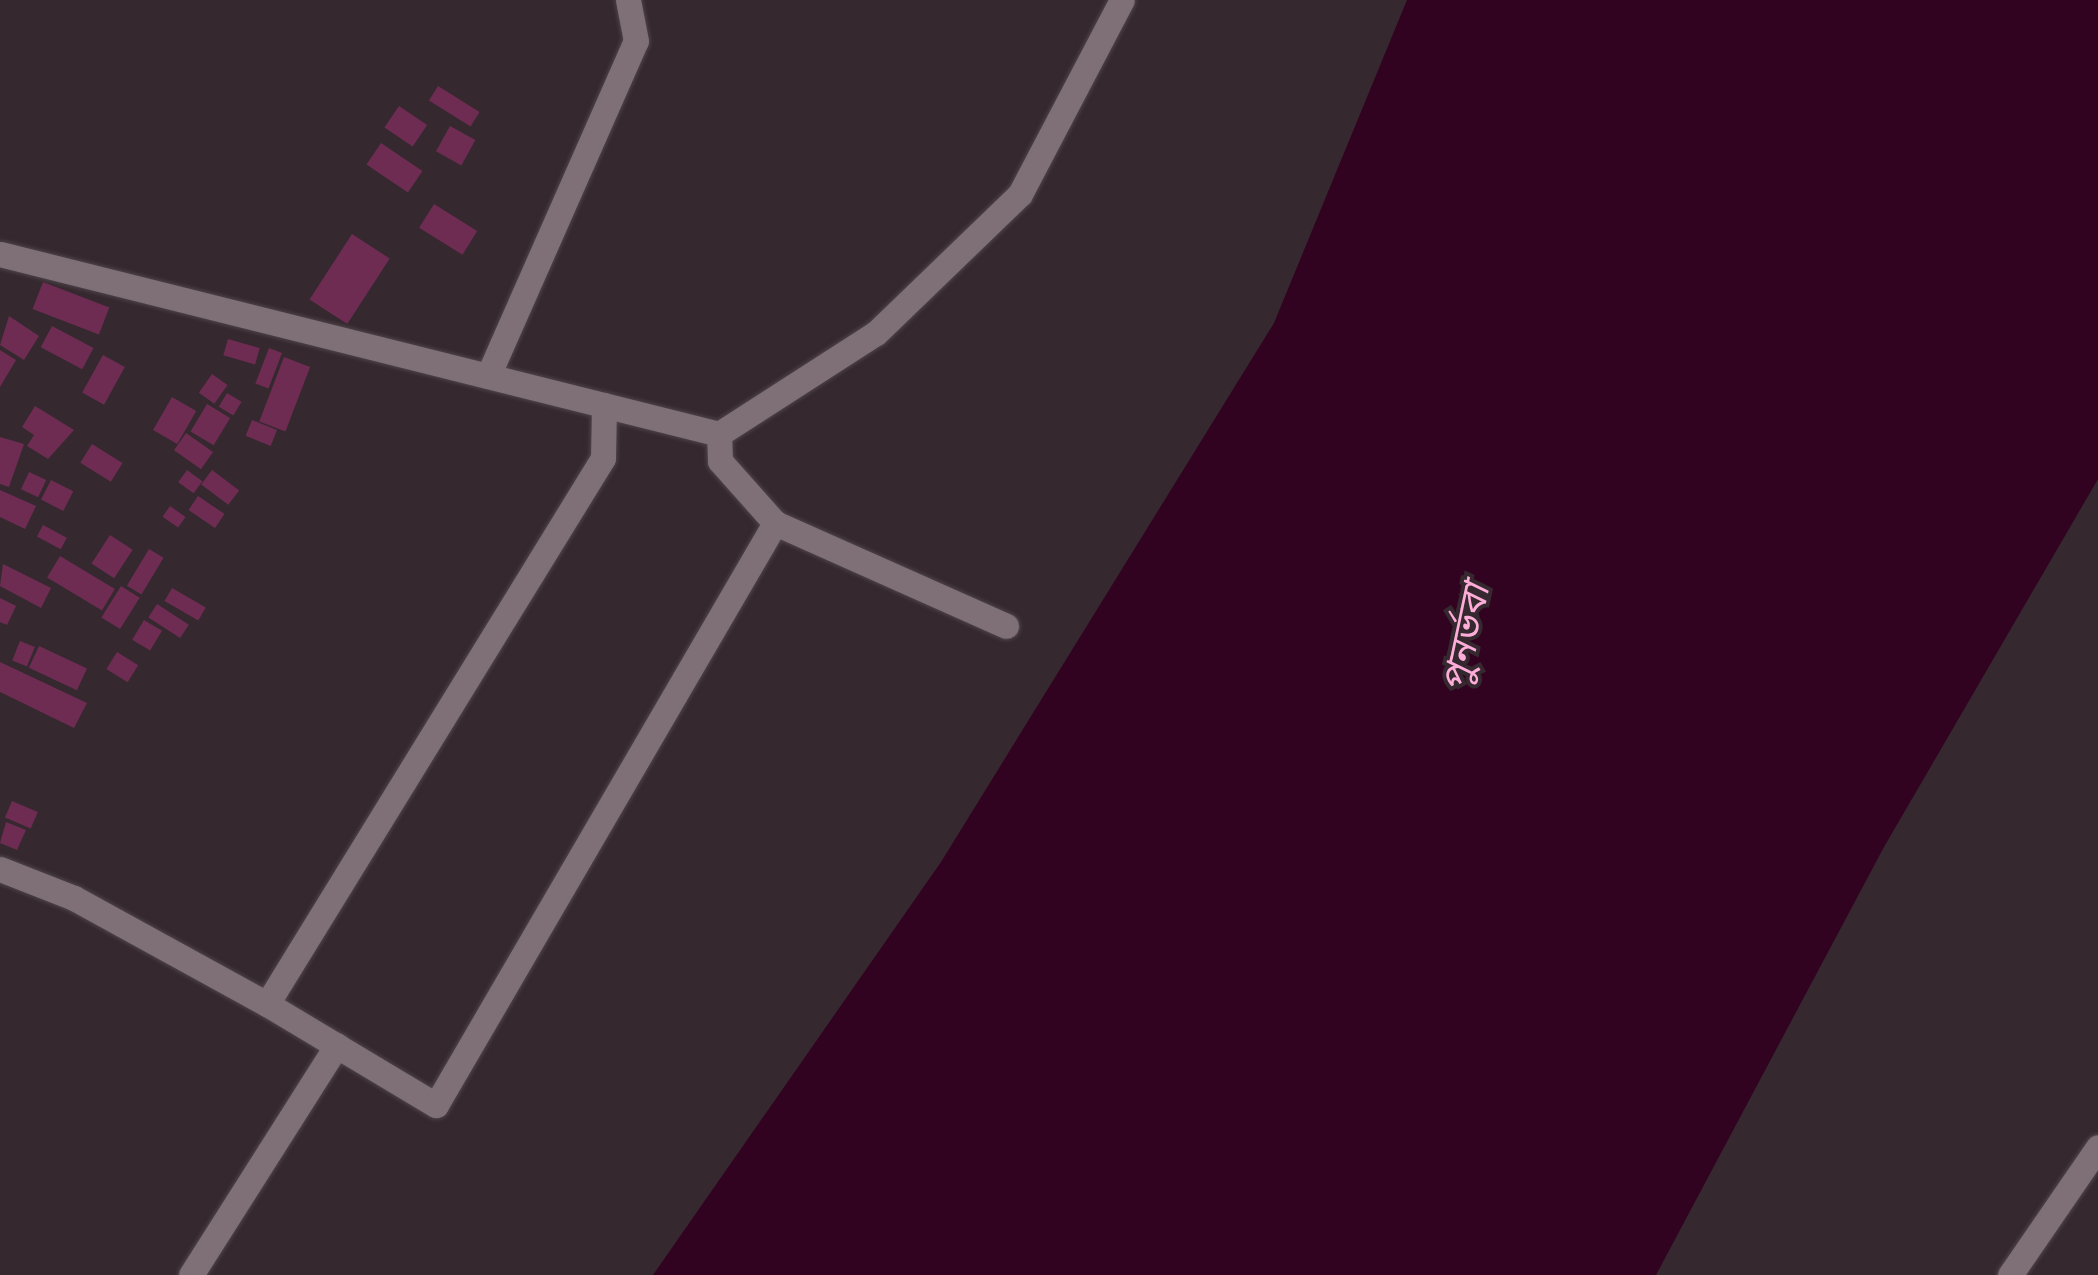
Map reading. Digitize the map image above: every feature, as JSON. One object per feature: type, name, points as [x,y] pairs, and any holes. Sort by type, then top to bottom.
[{"type":"street","points":[[488,376],[636,41],[628,0]]},
{"type":"street","points":[[0,254],[719,434],[876,333],[1020,194],[1122,0]]},
{"type":"street","points":[[268,1004],[603,458],[604,405]]},
{"type":"street","points":[[719,434],[720,460],[775,523],[1006,626]]},
{"type":"street","points":[[0,869],[74,898],[268,1004],[436,1106],[775,523]]},
{"type":"street","points":[[191,1275],[337,1045]]},
{"type":"street","points":[[2010,1275],[2098,1147]]},
{"type":"water","name":"পুনর্ভবা","points":[[1407,0],[2098,0],[2098,479],[1884,847],[1656,1275],[653,1275],[941,862],[1274,323]]},
{"type":"building","points":[[438,86],[480,112],[471,126],[429,100]]},
{"type":"building","points":[[399,106],[427,125],[413,147],[384,128]]},
{"type":"building","points":[[450,126],[475,140],[461,165],[436,151]]},
{"type":"building","points":[[381,143],[422,171],[408,193],[366,165]]},
{"type":"building","points":[[434,204],[477,231],[462,255],[419,228]]},
{"type":"building","points":[[352,234],[390,259],[347,324],[310,299]]},
{"type":"building","points":[[43,282],[109,307],[99,335],[33,309]]},
{"type":"building","points":[[9,316],[39,336],[24,360],[0,345]]},
{"type":"building","points":[[52,326],[93,348],[82,369],[41,347]]},
{"type":"building","points":[[228,339],[260,348],[255,364],[223,355]]},
{"type":"building","points":[[269,348],[282,353],[268,388],[255,383]]},
{"type":"building","points":[[0,350],[16,360],[0,387]]},
{"type":"building","points":[[103,355],[125,367],[104,405],[82,393]]},
{"type":"building","points":[[284,357],[310,367],[285,431],[259,421]]},
{"type":"building","points":[[212,374],[228,385],[214,404],[199,393]]},
{"type":"building","points":[[227,393],[242,402],[233,415],[219,407]]},
{"type":"building","points":[[172,397],[196,411],[177,444],[153,430]]},
{"type":"building","points":[[207,404],[230,418],[214,445],[191,431]]},
{"type":"building","points":[[35,406],[74,430],[48,459],[27,446],[34,435],[22,427]]},
{"type":"building","points":[[252,420],[277,430],[271,446],[246,436]]},
{"type":"building","points":[[186,433],[213,452],[201,469],[174,450]]},
{"type":"building","points":[[0,437],[24,444],[9,487],[0,484]]},
{"type":"building","points":[[92,444],[123,463],[111,482],[80,463]]},
{"type":"building","points":[[187,470],[202,481],[194,493],[178,482]]},
{"type":"building","points":[[212,470],[239,490],[228,505],[201,484]]},
{"type":"building","points":[[29,472],[46,480],[38,497],[21,489]]},
{"type":"building","points":[[51,480],[73,491],[63,511],[41,500]]},
{"type":"building","points":[[0,490],[36,506],[25,529],[0,517]]},
{"type":"building","points":[[198,496],[225,514],[215,528],[188,510]]},
{"type":"building","points":[[170,506],[186,517],[178,528],[163,517]]},
{"type":"building","points":[[43,525],[67,538],[61,549],[37,536]]},
{"type":"building","points":[[110,535],[133,550],[114,578],[91,564]]},
{"type":"building","points":[[149,549],[164,558],[141,595],[127,586]]},
{"type":"building","points":[[60,556],[115,589],[102,610],[47,577]]},
{"type":"building","points":[[3,564],[51,588],[41,608],[0,586]]},
{"type":"building","points":[[121,586],[140,598],[120,629],[101,617]]},
{"type":"building","points":[[172,588],[206,608],[198,620],[165,601]]},
{"type":"building","points":[[0,598],[16,606],[7,625],[0,622]]},
{"type":"building","points":[[157,604],[189,625],[180,638],[148,617]]},
{"type":"building","points":[[144,620],[162,631],[150,651],[132,640]]},
{"type":"building","points":[[20,641],[35,647],[27,666],[12,660]]},
{"type":"building","points":[[39,646],[87,668],[77,690],[29,668]]},
{"type":"building","points":[[117,652],[138,665],[128,682],[106,669]]},
{"type":"building","points":[[0,662],[87,703],[74,728],[0,692]]},
{"type":"building","points":[[12,801],[38,812],[31,829],[5,818]]},
{"type":"building","points":[[6,822],[26,830],[17,850],[0,843]]}]
